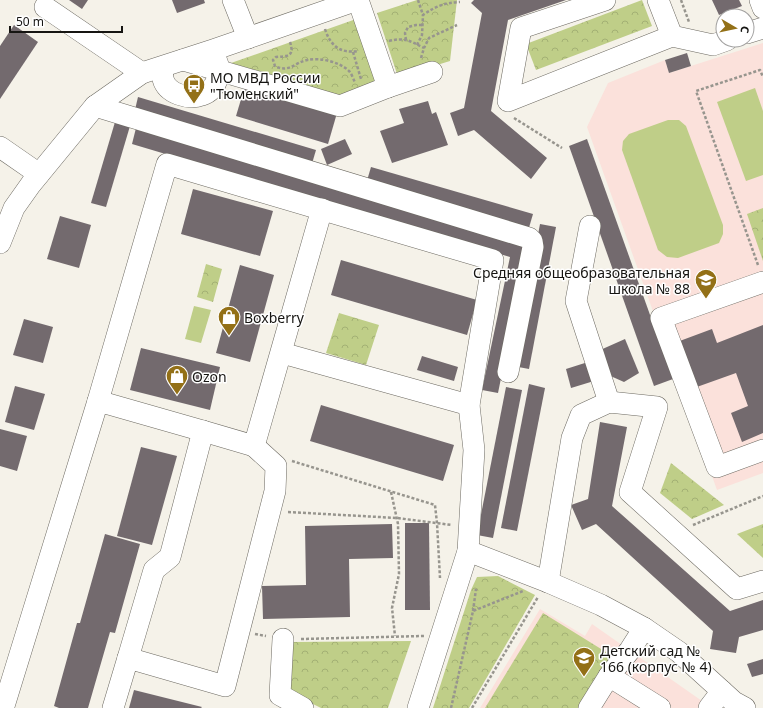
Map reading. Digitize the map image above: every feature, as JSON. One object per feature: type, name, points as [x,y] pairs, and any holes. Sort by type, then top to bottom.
[{"type":"street","points":[[233,0],[248,38]]},
{"type":"street","points":[[0,243],[14,208],[35,179],[95,106],[142,73],[357,0],[388,87]]},
{"type":"street","points":[[605,0],[520,28],[508,101],[672,36],[715,44]]},
{"type":"street","points":[[658,0],[672,36]]},
{"type":"street","points":[[760,0],[763,8]]},
{"type":"street","points":[[45,7],[142,73]]},
{"type":"street","points":[[163,67],[162,79],[169,88],[178,95],[193,97],[202,95],[212,89],[218,76],[219,66],[213,50]]},
{"type":"street","points":[[183,60],[340,106],[424,74]]},
{"type":"street","points":[[95,106],[529,238],[532,241],[533,247],[508,372]]},
{"type":"street","points":[[0,147],[35,179]]},
{"type":"street","points":[[0,161],[35,179]]},
{"type":"street","points":[[6,707],[98,401],[167,164],[493,260],[470,405],[474,450],[468,551],[418,708]]},
{"type":"street","points":[[254,446],[282,353],[322,209]]},
{"type":"street","points":[[590,226],[576,301],[609,402]]},
{"type":"street","points":[[762,276],[661,318],[717,467],[763,450]]},
{"type":"street","points":[[282,353],[470,405]]},
{"type":"street","points":[[98,401],[254,446],[276,466],[275,491],[225,686],[128,658]]},
{"type":"street","points":[[548,582],[572,438],[581,414],[609,402],[657,407],[630,492],[676,532],[737,589],[763,581]]},
{"type":"street","points":[[113,708],[154,570],[170,557],[203,431]]},
{"type":"street","points":[[468,551],[548,582],[601,605],[644,628],[679,652],[734,702],[745,708]]},
{"type":"street","points":[[589,708],[609,676],[630,650],[644,628]]},
{"type":"street","points":[[283,639],[280,695],[303,708]]},
{"type":"street","points":[[609,676],[660,708]]},
{"type":"street","points":[[709,708],[722,691]]},
{"type":"path","points":[[417,45],[422,35],[423,15],[418,0]]},
{"type":"path","points":[[423,15],[434,7],[446,3],[460,2]]},
{"type":"path","points":[[406,40],[405,33],[408,27],[422,25]]},
{"type":"path","points":[[424,74],[424,48],[429,38],[457,25]]},
{"type":"path","points":[[325,28],[331,42],[342,50],[353,52],[359,51],[373,45],[399,38],[424,48]]},
{"type":"path","points":[[289,40],[292,50],[290,54],[285,57],[276,57],[273,60],[275,66],[281,69],[287,69],[307,60],[319,59],[331,62],[350,72],[365,96]]},
{"type":"path","points":[[353,52],[365,96]]},
{"type":"path","points":[[762,276],[696,91],[760,70],[763,77]]},
{"type":"path","points":[[287,459],[391,492],[435,504],[440,580]]},
{"type":"path","points":[[391,492],[397,518],[399,574],[392,608],[395,636]]},
{"type":"path","points":[[676,532],[763,496]]},
{"type":"path","points":[[281,512],[397,518],[469,528]]},
{"type":"path","points":[[451,708],[473,611],[548,582]]},
{"type":"path","points":[[472,708],[548,582]]},
{"type":"path","points":[[239,631],[283,639],[426,636]]},
{"type":"shaded area","name":"Средняя общеобразовательная школа № 88","points":[[763,43],[763,473],[717,490],[587,127],[608,83],[665,60],[669,73],[747,48],[755,48],[755,46]]},
{"type":"shaded area","name":"Детский сад № 166 (корпус № 4)","points":[[540,609],[585,636],[592,624],[712,708],[480,708]]},
{"type":"green space","points":[[417,0],[457,0],[450,61],[398,77],[377,13]]},
{"type":"green space","points":[[642,0],[652,26],[536,70],[526,44]]},
{"type":"green space","points":[[359,18],[381,84],[341,96],[231,63]]},
{"type":"green space","points":[[755,88],[763,111],[763,175],[746,181],[717,102]]},
{"type":"green space","points":[[668,120],[679,120],[686,126],[723,225],[723,234],[719,243],[678,258],[667,257],[658,250],[622,150],[623,141],[629,134]]},
{"type":"green space","points":[[763,208],[763,261],[747,214]]},
{"type":"green space","points":[[206,264],[222,269],[213,302],[197,297]]},
{"type":"green space","points":[[194,306],[211,310],[201,343],[185,339]]},
{"type":"green space","points":[[339,313],[379,325],[366,365],[326,353]]},
{"type":"green space","points":[[671,463],[724,505],[692,519],[660,493]]},
{"type":"green space","points":[[763,524],[763,558],[737,534]]},
{"type":"green space","points":[[498,576],[535,595],[469,708],[433,708],[471,590],[477,577]]},
{"type":"green space","points":[[543,613],[614,657],[583,708],[485,708]]},
{"type":"green space","points":[[411,641],[388,708],[321,708],[285,690],[291,642]]},
{"type":"building","points":[[69,0],[88,0],[82,9]]},
{"type":"building","points":[[172,0],[204,0],[205,3],[177,13]]},
{"type":"building","points":[[474,0],[566,0],[508,20],[491,111],[547,158],[531,179],[474,130],[458,136],[450,113],[464,108],[482,13],[471,3]]},
{"type":"building","points":[[712,0],[739,0],[742,6],[737,8],[716,8]]},
{"type":"building","points":[[14,25],[38,42],[0,99],[0,46]]},
{"type":"building","points":[[687,53],[691,66],[669,73],[665,60]]},
{"type":"building","points":[[245,86],[337,113],[328,144],[236,116]]},
{"type":"building","points":[[138,97],[316,150],[311,167],[134,114]]},
{"type":"building","points":[[428,101],[432,114],[436,112],[448,145],[392,163],[380,131],[404,123],[399,109]]},
{"type":"building","points":[[115,122],[130,126],[106,207],[91,203]]},
{"type":"building","points":[[136,128],[528,245],[498,393],[482,390],[510,257],[132,144]]},
{"type":"building","points":[[345,139],[352,154],[327,165],[321,149]]},
{"type":"building","points":[[587,139],[673,379],[654,386],[569,146]]},
{"type":"building","points":[[371,167],[533,214],[528,231],[366,184]]},
{"type":"building","points":[[193,189],[273,211],[260,256],[181,234]]},
{"type":"building","points":[[60,216],[91,225],[79,268],[47,259]]},
{"type":"building","points":[[540,224],[556,227],[529,369],[513,366]]},
{"type":"building","points":[[341,260],[477,300],[467,335],[331,295]]},
{"type":"building","points":[[240,265],[274,275],[250,362],[216,353]]},
{"type":"building","points":[[24,319],[53,327],[43,363],[13,355]]},
{"type":"building","points":[[763,325],[763,433],[742,442],[731,413],[748,406],[736,373],[694,388],[677,342],[712,329],[717,343]]},
{"type":"building","points":[[625,339],[639,373],[624,382],[606,374],[598,351]]},
{"type":"building","points":[[141,348],[220,367],[210,410],[130,390]]},
{"type":"building","points":[[422,356],[458,367],[454,381],[417,370]]},
{"type":"building","points":[[588,362],[594,381],[571,388],[566,369]]},
{"type":"building","points":[[529,384],[545,388],[517,531],[501,528]]},
{"type":"building","points":[[15,386],[45,394],[34,430],[5,422]]},
{"type":"building","points":[[506,387],[522,390],[493,538],[477,535]]},
{"type":"building","points":[[321,405],[454,445],[443,481],[310,441]]},
{"type":"building","points":[[600,422],[627,427],[612,506],[730,611],[763,600],[763,630],[739,637],[736,653],[710,649],[713,631],[596,524],[582,530],[571,505],[588,499]]},
{"type":"building","points":[[0,429],[27,436],[17,471],[0,466]]},
{"type":"building","points":[[141,447],[177,456],[152,545],[117,536]]},
{"type":"building","points":[[405,523],[429,523],[430,610],[405,610]]},
{"type":"building","points":[[392,524],[393,558],[349,559],[350,617],[263,619],[262,586],[306,585],[305,526]]},
{"type":"building","points":[[105,534],[140,544],[115,633],[110,632],[88,708],[59,708],[54,706],[77,623],[80,623]]},
{"type":"building","points":[[763,659],[763,674],[752,677],[747,664]]},
{"type":"building","points":[[134,690],[202,707],[129,708]]},
{"type":"place","name":"МО МВД России \"Тюменский\"","points":[[194,104]]},
{"type":"place","name":"Средняя общеобразовательная школа № 88","points":[[706,300]]},
{"type":"place","name":"Boxberry","points":[[229,336]]},
{"type":"place","name":"Ozon","points":[[177,396]]},
{"type":"place","name":"Детский сад № 166 (корпус № 4)","points":[[584,678]]}]
